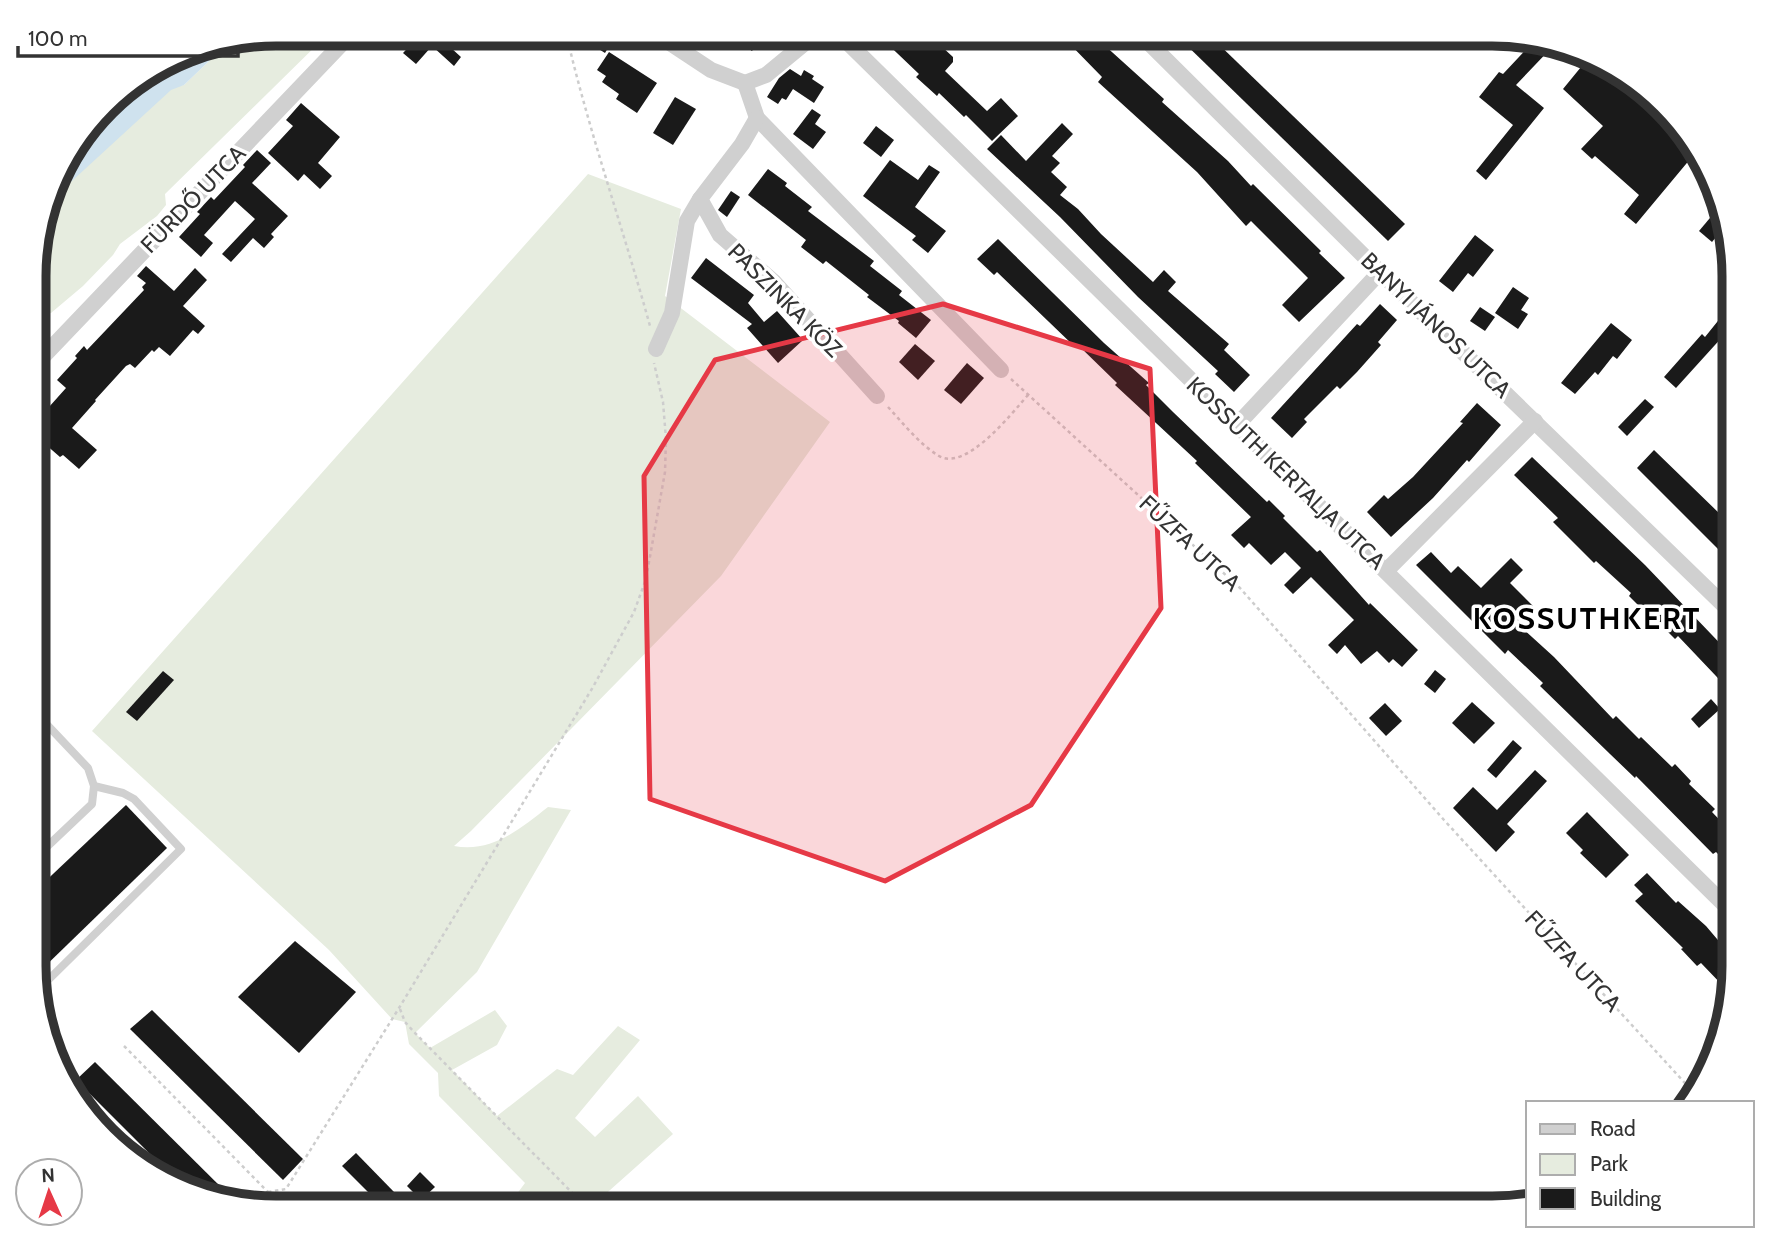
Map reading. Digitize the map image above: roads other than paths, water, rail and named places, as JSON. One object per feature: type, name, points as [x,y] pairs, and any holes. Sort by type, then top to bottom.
[{"type":"street","name":"FÜRDŐ UTCA","points":[[46,353],[340,46]]},
{"type":"street","points":[[675,46],[711,70],[745,83],[766,75],[801,46]]},
{"type":"street","name":"KOSSUTH KERTALJA UTCA","points":[[851,46],[1722,902]]},
{"type":"street","name":"BANYI JÁNOS UTCA","points":[[1152,46],[1380,272],[1722,603]]},
{"type":"street","points":[[745,83],[757,118],[1001,370]]},
{"type":"street","points":[[656,349],[672,313],[687,220],[742,144],[757,118]]},
{"type":"street","name":"PASZINKA KÖZ","points":[[700,199],[720,235],[774,282],[877,396]]},
{"type":"street","points":[[1237,425],[1380,272]]},
{"type":"street","points":[[1386,571],[1535,421]]},
{"type":"lane","points":[[46,724],[88,768],[94,786],[92,804],[46,848]]},
{"type":"lane","points":[[46,982],[181,849],[134,799],[123,793],[94,786]]},
{"type":"water","points":[[216,54],[184,85],[171,90],[62,190],[76,160],[93,135],[124,103],[160,76],[187,63]]},
{"type":"district","name":"KOSSUTHKERT","points":[[1587,619]]}]
